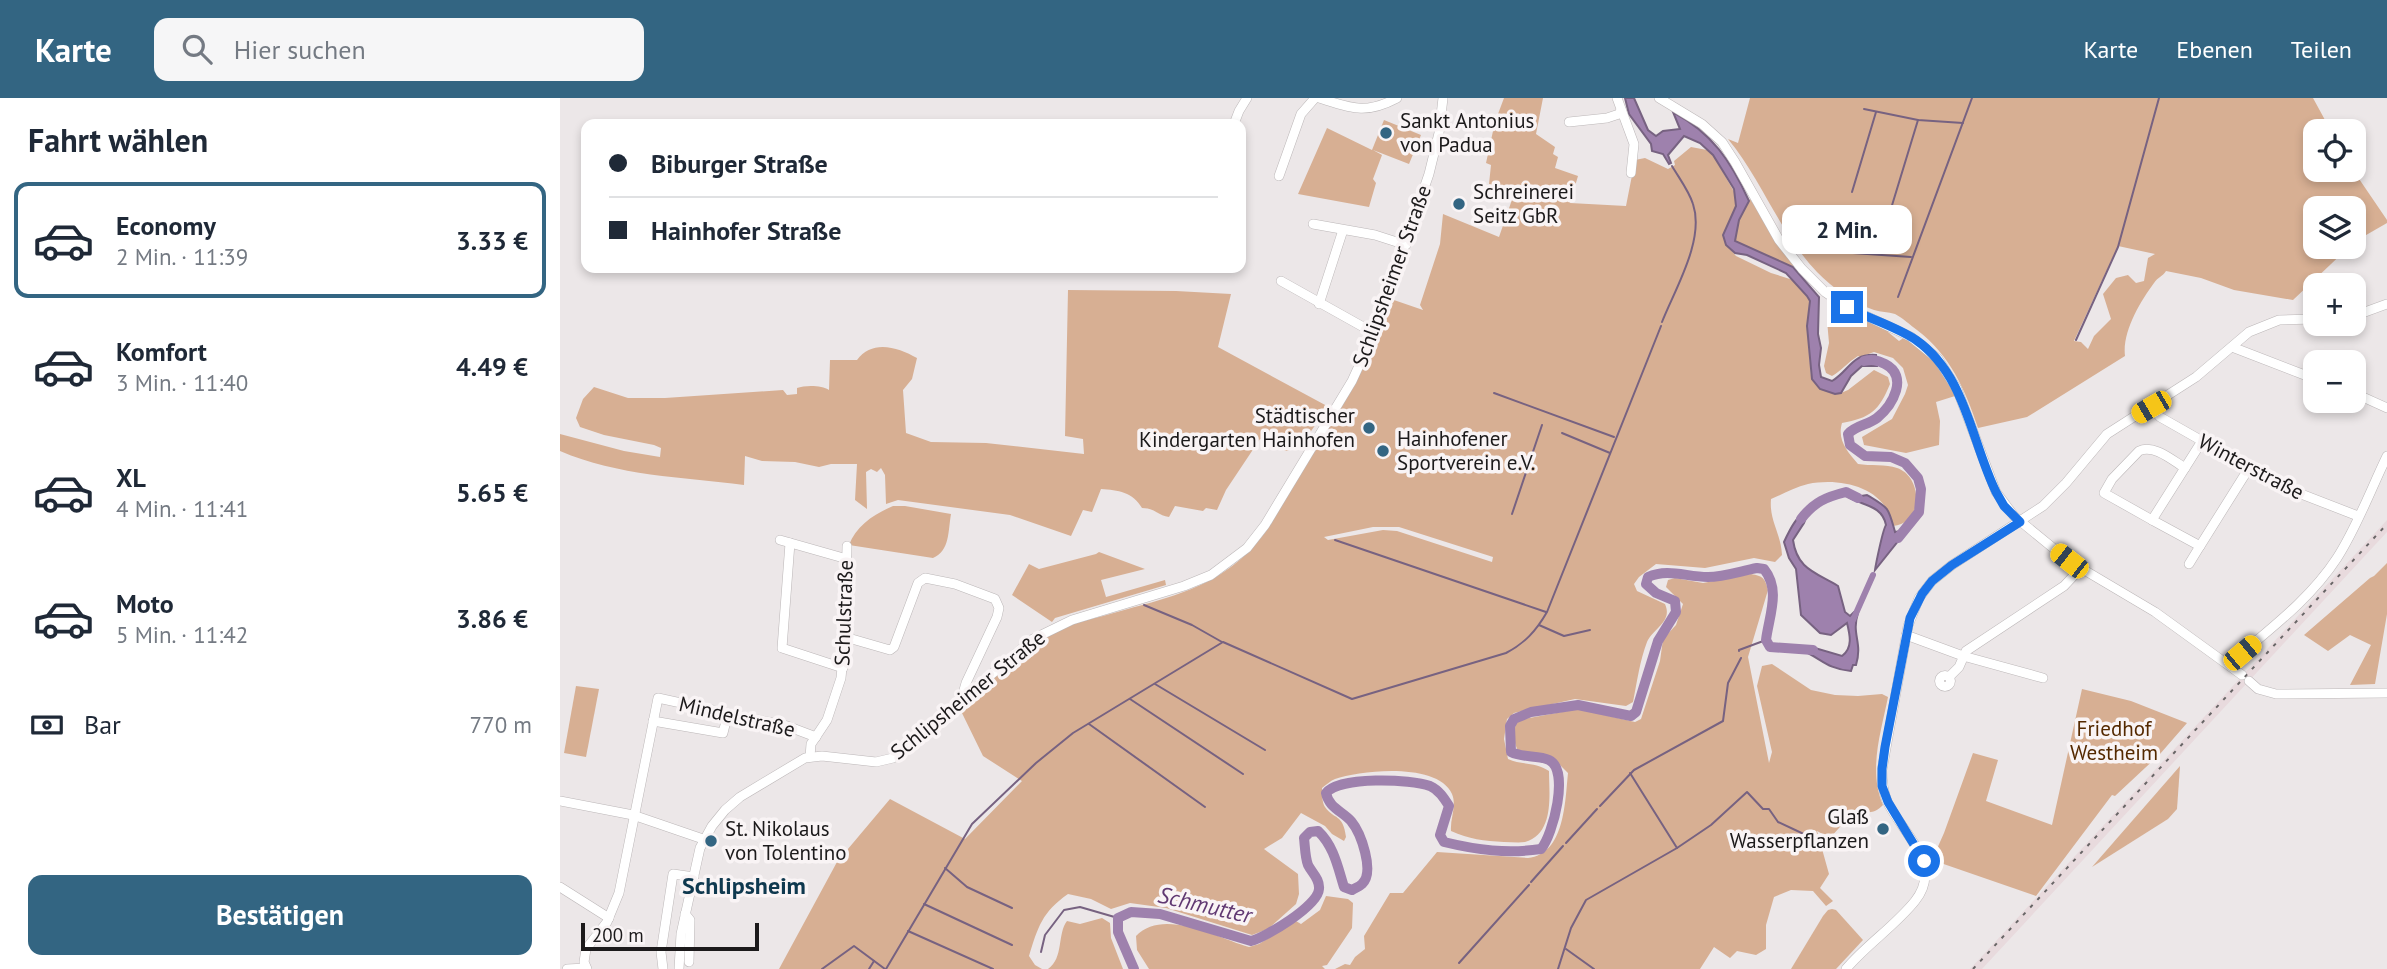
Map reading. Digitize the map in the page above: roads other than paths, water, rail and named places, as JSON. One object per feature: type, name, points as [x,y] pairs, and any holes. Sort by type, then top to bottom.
[{"type":"street","points":[[1236,119],[1247,98]]},
{"type":"street","points":[[1279,176],[1301,114],[1317,98],[1357,110],[1366,110],[1396,98]]},
{"type":"street","name":"Schlipsheimer Straße","points":[[810,757],[876,762],[893,758],[1026,644],[1056,626],[1211,575],[1247,548],[1265,525],[1352,381],[1374,333],[1406,245],[1435,151],[1443,98]]},
{"type":"street","points":[[1617,98],[1634,144],[1631,173]]},
{"type":"street","points":[[1664,101],[1702,124],[1722,142],[1779,240],[1825,292],[1847,307],[1911,337],[1938,359],[1957,389],[1996,492],[2004,506],[2020,522],[2080,569],[2155,612],[2229,664],[2258,689],[2276,694],[2387,693]]},
{"type":"street","points":[[1569,122],[1607,118],[1619,114],[1621,110]]},
{"type":"street","points":[[1313,224],[1375,235],[1406,245]]},
{"type":"street","points":[[1319,304],[1343,230]]},
{"type":"street","points":[[1281,281],[1374,333]]},
{"type":"street","points":[[2366,312],[2387,304]]},
{"type":"street","points":[[1846,969],[1913,903],[1923,884],[1924,861],[1888,802],[1882,786],[1885,747],[1906,635],[1919,598],[1932,581],[1952,565],[2020,522],[2054,496],[2107,435],[2196,377],[2249,332],[2279,320],[2303,319]]},
{"type":"street","points":[[2232,347],[2303,374]]},
{"type":"street","points":[[2366,398],[2387,408]]},
{"type":"street","name":"Winterstraße","points":[[2151,407],[2160,417],[2292,491],[2358,516]]},
{"type":"street","points":[[2152,520],[2202,441]]},
{"type":"street","points":[[2185,468],[2146,448],[2139,451],[2109,483],[2104,493],[2200,546]]},
{"type":"street","points":[[2229,664],[2290,613],[2320,581],[2342,550],[2387,456]]},
{"type":"street","points":[[2189,564],[2249,468]]},
{"type":"street","points":[[843,668],[782,648],[785,541],[847,559]]},
{"type":"street","name":"Schulstraße","points":[[810,757],[809,748],[827,720],[843,668],[847,546]]},
{"type":"street","points":[[1949,677],[1959,667],[1969,649],[2064,586],[2080,569]]},
{"type":"street","points":[[845,637],[890,650],[894,647],[918,583],[925,578],[955,584],[995,599],[999,608],[998,617],[966,683],[966,696]]},
{"type":"street","points":[[1906,635],[1964,656],[2043,678]]},
{"type":"street","name":"Mindelstraße","points":[[653,721],[658,698],[787,726],[816,737]]},
{"type":"street","points":[[567,969],[586,968],[583,957],[586,949],[608,918],[618,898],[653,721],[723,733],[728,713]]},
{"type":"street","points":[[679,969],[679,945],[703,839],[715,821],[733,803],[810,757]]},
{"type":"street","points":[[560,801],[633,815],[703,839]]},
{"type":"street","points":[[663,969],[661,952],[672,877],[676,873],[694,877]]},
{"type":"street","points":[[560,887],[608,918]]},
{"type":"street","points":[[685,914],[690,920],[690,962]]},
{"type":"waterway","points":[[1898,297],[1972,98]]},
{"type":"waterway","points":[[2076,340],[2118,247],[2159,98]]},
{"type":"waterway","points":[[1864,109],[1918,120],[1963,123]]},
{"type":"waterway","points":[[1852,192],[1876,112]]},
{"type":"waterway","points":[[1886,225],[1918,120]]},
{"type":"waterway","points":[[1662,322],[1687,264],[1696,218],[1693,204],[1672,166]]},
{"type":"waterway","points":[[1838,252],[1911,257]]},
{"type":"waterway","points":[[886,969],[972,824],[1036,763],[1073,733],[1223,642],[1352,699],[1506,653],[1524,641],[1547,612],[1661,326]]},
{"type":"waterway","name":"Schmutter","points":[[1864,361],[1877,361],[1892,369],[1896,376],[1896,391],[1877,418],[1848,434],[1850,445],[1865,456],[1891,457],[1905,463],[1918,478],[1921,489],[1919,512],[1898,538]]},
{"type":"waterway","points":[[1494,393],[1614,437]]},
{"type":"waterway","points":[[1512,514],[1542,425]]},
{"type":"waterway","points":[[1562,433],[1610,453]]},
{"type":"waterway","name":"Schmutter","points":[[1801,519],[1816,504],[1832,496],[1846,492],[1858,498]]},
{"type":"waterway","points":[[1335,540],[1546,612]]},
{"type":"waterway","name":"Schmutter","points":[[1134,969],[1118,932],[1118,918],[1131,912],[1160,914],[1251,941],[1268,934],[1301,912],[1310,904],[1319,889],[1306,855],[1304,838],[1310,832],[1318,831],[1328,843],[1344,887],[1352,890],[1361,885],[1366,878],[1367,862],[1359,834],[1351,821],[1333,806],[1326,793],[1345,784],[1392,781],[1430,786],[1439,792],[1449,806],[1440,835],[1444,842],[1492,850],[1541,849],[1554,817],[1559,789],[1558,776],[1555,766],[1549,760],[1511,752],[1510,726],[1514,719],[1531,712],[1578,705],[1631,716],[1636,712],[1658,641],[1676,612],[1675,601],[1656,593],[1646,584],[1648,577],[1670,573],[1714,577],[1764,569],[1773,594],[1766,640],[1770,647],[1813,650]]},
{"type":"waterway","name":"Schmutter","points":[[1853,620],[1873,575]]},
{"type":"waterway","points":[[1144,605],[1192,625],[1222,642]]},
{"type":"waterway","points":[[1539,625],[1564,636],[1590,630]]},
{"type":"waterway","points":[[1739,651],[1766,640]]},
{"type":"waterway","points":[[1600,806],[1634,770],[1723,721],[1728,683],[1741,658]]},
{"type":"waterway","points":[[1155,684],[1265,750]]},
{"type":"waterway","points":[[1130,699],[1243,774]]},
{"type":"waterway","points":[[1089,724],[1205,807]]},
{"type":"waterway","points":[[1558,969],[1571,928],[1586,900],[1677,848],[1630,773]]},
{"type":"waterway","points":[[1677,848],[1711,825],[1747,792],[1763,809],[1769,809],[1778,822],[1808,836]]},
{"type":"waterway","points":[[1566,843],[1597,809]]},
{"type":"waterway","points":[[1531,882],[1563,846]]},
{"type":"waterway","points":[[945,868],[967,887],[1012,908]]},
{"type":"waterway","points":[[1459,963],[1529,885]]},
{"type":"waterway","points":[[924,904],[1012,945]]},
{"type":"waterway","points":[[1041,952],[1045,935],[1064,910],[1080,907],[1118,918]]},
{"type":"waterway","points":[[908,931],[993,969]]},
{"type":"waterway","points":[[822,969],[854,946],[885,969]]},
{"type":"waterway","points":[[1566,949],[1594,969]]},
{"type":"waterway","points":[[869,969],[874,961]]},
{"type":"railway","points":[[1973,969],[2387,524]]},
{"type":"place","name":"Sankt Antonius von Padua","points":[[1386,133]]},
{"type":"place","name":"Schreinerei Seitz GbR","points":[[1459,204]]},
{"type":"place","name":"Städtischer Kindergarten Hainhofen","points":[[1369,428]]},
{"type":"place","name":"Hainhofener Sportverein e.V.","points":[[1383,451]]},
{"type":"place","name":"Glaß Wasserpflanzen","points":[[1883,829]]},
{"type":"place","name":"St. Nikolaus von Tolentino","points":[[711,841]]},
{"type":"district","name":"Schlipsheim","points":[[744,886]]},
{"type":"park label","name":"Friedhof Westheim","points":[[2114,741]]}]
